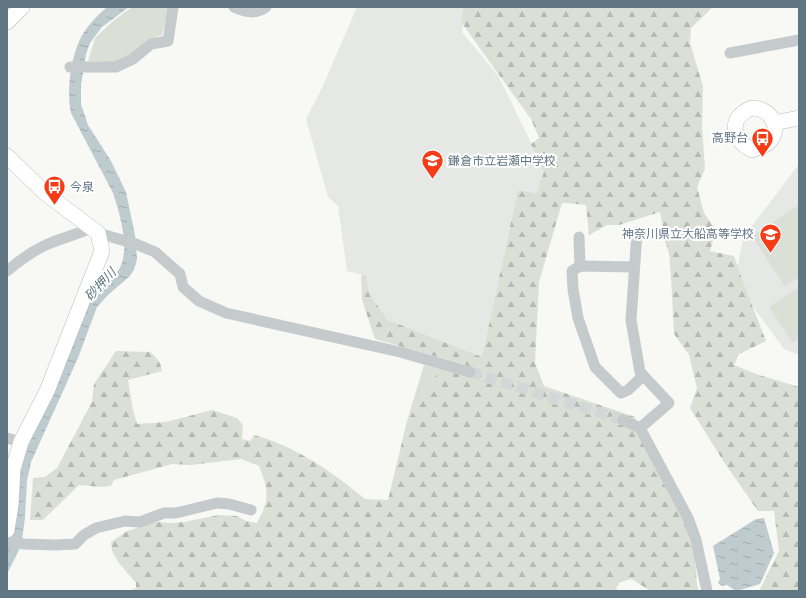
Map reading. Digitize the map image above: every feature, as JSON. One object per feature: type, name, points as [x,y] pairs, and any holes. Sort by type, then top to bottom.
[{"type":"street","points":[[7,22],[22,7]]},
{"type":"street","points":[[70,66],[116,67],[133,59],[150,44],[168,41],[173,7]]},
{"type":"street","points":[[234,7],[243,11],[254,13],[266,7]]},
{"type":"street","points":[[730,53],[799,40]]},
{"type":"street","points":[[774,123],[799,118]]},
{"type":"street","points":[[7,156],[44,192],[94,230],[155,252],[180,274],[183,287],[191,295],[217,310],[400,352],[470,372]]},
{"type":"street","points":[[7,271],[46,245],[80,233],[94,230]]},
{"type":"street","points":[[94,230],[102,251],[46,391],[14,440],[11,505],[7,538],[24,544],[75,544],[84,535],[96,528],[125,521],[140,522],[164,513],[176,513],[217,503],[229,504],[251,510]]},
{"type":"street","points":[[637,232],[631,320],[640,372],[669,403],[640,428]]},
{"type":"street","points":[[579,237],[580,266]]},
{"type":"street","points":[[634,267],[580,266],[572,271],[572,289],[578,318],[596,367],[622,393],[628,390],[643,376]]},
{"type":"street","points":[[623,420],[640,428],[688,518],[696,540],[707,591]]},
{"type":"shaded area","name":"鎌倉市立岩瀬中学校","points":[[357,7],[464,7],[462,32],[499,77],[545,172],[536,193],[518,190],[482,357],[388,320],[369,294],[366,276],[347,271],[338,206],[328,197],[306,119],[322,88]]},
{"type":"shaded area","name":"神奈川県立大船高等学校","points":[[799,164],[799,355],[784,349],[746,297],[737,271],[743,238]]},
{"type":"green space","points":[[132,7],[169,7],[162,35],[147,40],[138,52],[116,63],[88,61],[95,38],[113,21]]},
{"type":"green space","points":[[464,7],[713,7],[691,28],[690,43],[703,86],[702,125],[705,169],[697,187],[704,213],[716,230],[710,251],[734,256],[766,341],[739,354],[734,365],[756,374],[799,387],[799,591],[759,591],[779,551],[774,511],[758,511],[724,462],[690,408],[697,388],[689,355],[674,334],[669,253],[660,212],[619,225],[607,225],[589,235],[586,205],[567,203],[562,203],[539,282],[535,363],[544,386],[635,417],[637,428],[685,523],[695,557],[697,585],[699,591],[650,591],[632,579],[620,582],[616,588],[618,591],[130,591],[136,588],[136,583],[119,563],[112,551],[111,542],[127,531],[156,522],[184,522],[219,515],[237,516],[246,521],[257,523],[266,501],[267,495],[265,482],[259,466],[241,459],[191,465],[172,464],[114,480],[111,486],[103,487],[79,485],[43,520],[30,520],[33,478],[45,477],[57,468],[92,402],[94,384],[116,351],[150,352],[161,365],[162,371],[128,380],[137,424],[166,422],[212,410],[237,418],[243,425],[242,439],[250,441],[254,435],[284,446],[327,470],[365,499],[388,500],[407,421],[440,369],[461,375],[466,365],[375,339],[362,300],[361,275],[366,276],[369,294],[388,320],[482,357],[518,190],[536,193],[544,172],[531,144],[539,138],[531,119],[461,22]]},
{"type":"green space","points":[[799,205],[799,277],[785,287],[752,236]]},
{"type":"green space","points":[[799,287],[799,338],[793,343],[769,307]]},
{"type":"green space","points":[[424,365],[440,369],[407,421]]},
{"type":"water","name":"砂押川","points":[[107,7],[129,7],[102,27],[90,43],[86,54],[81,85],[81,104],[88,125],[111,161],[126,192],[135,235],[137,258],[136,264],[129,277],[109,294],[97,307],[78,358],[31,462],[27,481],[22,540],[20,548],[7,574],[7,549],[12,539],[16,482],[21,459],[87,304],[100,288],[117,272],[124,255],[121,222],[113,193],[71,113],[69,94],[69,83],[73,61],[80,40],[89,25]]},
{"type":"water","points":[[764,518],[774,553],[760,584],[736,591],[727,585],[722,586],[718,583],[720,579],[713,546],[756,519]]},
{"type":"tunnel","points":[[470,372],[623,420]]},
{"type":"place","name":"高野台","points":[[763,158]]},
{"type":"place","name":"鎌倉市立岩瀬中学校","points":[[433,180]]},
{"type":"place","name":"今泉","points":[[55,206]]},
{"type":"place","name":"神奈川県立大船高等学校","points":[[770,254]]}]
